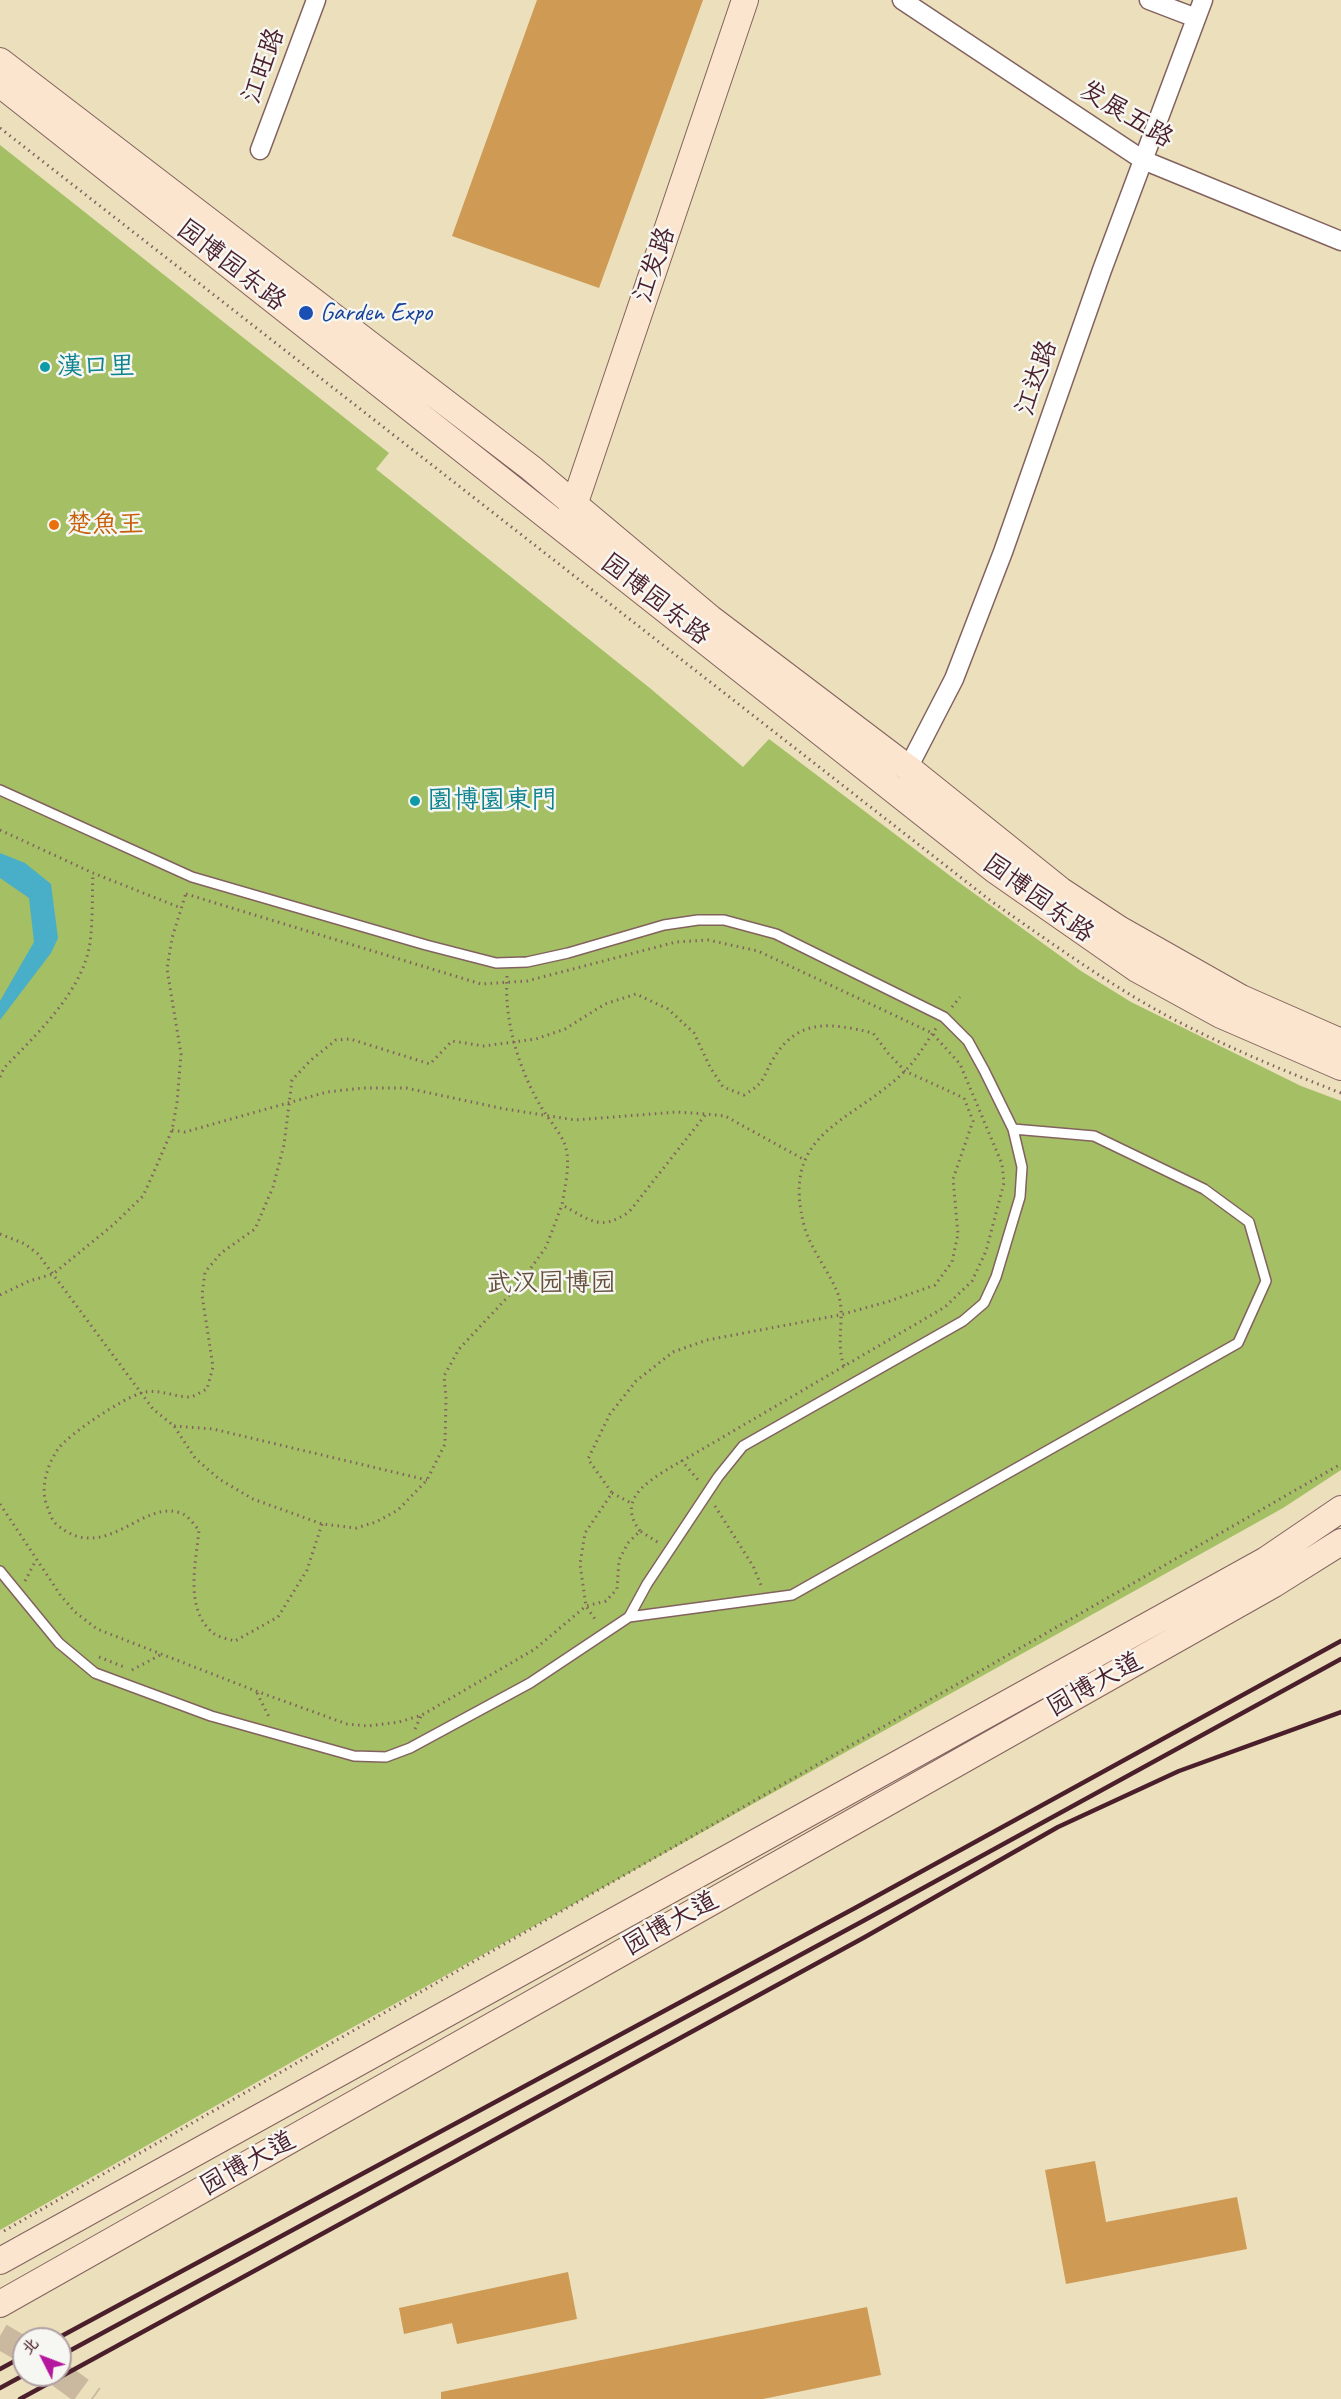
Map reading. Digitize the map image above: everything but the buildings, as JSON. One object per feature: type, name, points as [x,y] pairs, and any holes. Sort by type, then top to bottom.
[{"type":"main road","name":"江发路","points":[[565,530],[745,0]]},
{"type":"main road","name":"园博园东路","points":[[0,61],[531,468],[710,618],[908,768],[1060,890],[1119,929],[1241,998],[1341,1042]]},
{"type":"main road","name":"园博园东路","points":[[0,84],[995,870],[1137,969],[1221,1016],[1341,1067]]},
{"type":"main road","name":"园博大道","points":[[0,2261],[1266,1560],[1341,1509]]},
{"type":"main road","name":"园博大道","points":[[0,2304],[1274,1584],[1341,1542]]},
{"type":"street","name":"江旺路","points":[[260,150],[316,0]]},
{"type":"street","name":"发展五路","points":[[902,0],[1143,159],[1341,241]]},
{"type":"street","points":[[1149,0],[1196,18]]},
{"type":"street","name":"江达路","points":[[908,768],[954,679],[1003,552],[1143,159],[1203,0]]},
{"type":"lane","points":[[0,790],[192,877],[496,963],[527,962],[568,953],[664,925],[698,920],[724,920],[776,934],[944,1017],[968,1041],[1013,1129],[1022,1167],[1020,1197],[996,1277],[984,1303],[963,1321],[743,1446],[708,1491],[647,1584],[629,1617]]},
{"type":"lane","points":[[0,1571],[59,1643],[95,1673],[211,1716],[354,1756],[386,1757],[410,1748],[530,1683],[629,1617],[792,1595],[1238,1343],[1266,1281],[1249,1222],[1204,1189],[1094,1136],[1013,1129]]},
{"type":"path","points":[[0,128],[991,901],[1121,989],[1172,1018],[1264,1063],[1341,1093]]},
{"type":"path","points":[[0,830],[93,873],[181,908]]},
{"type":"path","points":[[0,1077],[4,1068],[47,1024],[81,972],[90,944],[93,873]]},
{"type":"path","points":[[0,1295],[29,1281],[53,1274],[113,1225],[143,1196],[172,1130],[181,1054],[167,969],[171,938],[186,894],[481,984],[527,981],[676,942],[708,940],[758,951],[932,1034],[960,1064],[1002,1164],[1004,1183],[986,1251],[972,1281],[945,1307],[642,1486],[631,1503],[632,1521],[640,1531],[659,1543],[665,1534]]},
{"type":"path","points":[[0,1234],[25,1244],[38,1254],[153,1409],[174,1426],[195,1458],[219,1479],[253,1499],[322,1524],[356,1528],[376,1522],[398,1510],[427,1480],[445,1444],[444,1376],[459,1349],[518,1286],[546,1247],[562,1205],[567,1171],[564,1144],[530,1087],[514,1043],[508,1013],[508,962]]},
{"type":"path","points":[[322,1524],[307,1570],[278,1617],[235,1641],[214,1635],[199,1618],[194,1587],[199,1530],[183,1514],[160,1511],[102,1538],[75,1536],[54,1523],[43,1499],[48,1468],[59,1448],[94,1420],[141,1393],[162,1391],[192,1397],[207,1389],[213,1367],[202,1294],[206,1272],[221,1253],[255,1230],[273,1187],[284,1145],[292,1080],[311,1060],[336,1040],[350,1039],[430,1064],[452,1041],[484,1046],[537,1039],[565,1029],[605,1004],[636,994],[668,1009],[694,1033],[710,1067],[723,1087],[744,1095],[762,1084],[772,1060],[792,1035],[812,1026],[841,1026],[873,1033],[905,1071],[964,1098],[972,1121],[966,1146],[953,1179],[958,1234],[952,1262],[935,1285],[890,1301],[840,1315],[707,1340],[673,1352],[636,1381],[610,1414],[588,1459],[612,1493],[631,1503]]},
{"type":"path","points":[[844,1366],[838,1351],[839,1297],[806,1232],[798,1197],[803,1159],[835,1122],[905,1071],[960,997]]},
{"type":"path","points":[[172,1130],[185,1132],[327,1092],[363,1088],[406,1089],[575,1120],[677,1112],[725,1116],[803,1159]]},
{"type":"path","points":[[562,1205],[600,1224],[615,1221],[629,1212],[706,1114]]},
{"type":"path","points":[[174,1426],[213,1429],[427,1480]]},
{"type":"path","points":[[682,1461],[708,1491],[718,1512],[753,1566],[766,1598]]},
{"type":"path","points":[[0,2234],[1341,1464]]},
{"type":"path","points":[[604,1634],[586,1606],[580,1564],[585,1533],[612,1493]]},
{"type":"path","points":[[0,1504],[61,1596],[82,1618],[97,1629],[347,1724],[368,1726],[399,1722],[422,1714],[535,1649],[586,1606],[606,1601],[616,1589],[619,1560],[628,1543],[640,1531]]},
{"type":"path","points":[[24,1583],[36,1560]]},
{"type":"path","points":[[90,1652],[133,1671],[162,1654]]},
{"type":"path","points":[[256,1691],[269,1718],[280,1722]]},
{"type":"path","points":[[414,1731],[422,1714]]},
{"type":"green space","name":"武汉园博园","points":[[0,145],[389,453],[376,469],[651,689],[743,767],[769,739],[1081,971],[1131,1002],[1301,1086],[1341,1101],[1341,1470],[1283,1508],[330,2040],[0,2230]]},
{"type":"water","points":[[0,853],[25,863],[51,884],[58,938],[51,953],[0,1020],[0,1001],[34,942],[29,898],[0,878]]},
{"type":"tunnel","points":[[0,2336],[12,2343]]},
{"type":"tunnel","points":[[72,2384],[93,2399]]},
{"type":"railway","points":[[72,2330],[855,1908],[1341,1641]]},
{"type":"railway","points":[[72,2349],[1341,1659]]},
{"type":"railway","points":[[20,2399],[865,1937],[1058,1827],[1179,1771],[1341,1712]]},
{"type":"railway","points":[[0,2369],[12,2362]]},
{"type":"railway","points":[[0,2388],[12,2382]]},
{"type":"place","name":"Garden Expo","points":[[306,313]]},
{"type":"place","name":"漢口里","points":[[45,367]]},
{"type":"place","name":"楚魚王","points":[[54,525]]},
{"type":"place","name":"園博園東門","points":[[415,801]]}]
